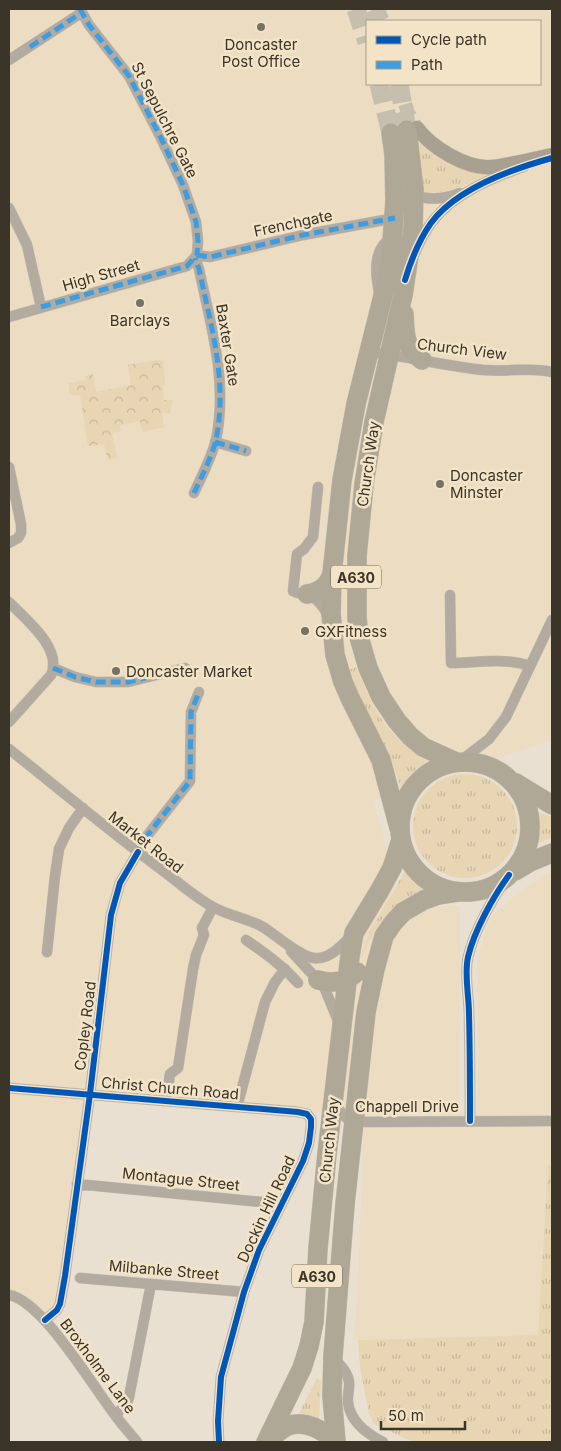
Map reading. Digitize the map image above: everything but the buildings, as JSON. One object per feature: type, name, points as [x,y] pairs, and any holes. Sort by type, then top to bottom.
[{"type":"highway","name":"A630","points":[[395,186],[405,130]]},
{"type":"highway","name":"Church Way","points":[[405,130],[414,178],[413,229],[404,287],[374,422],[364,484],[356,585],[357,618],[359,637],[368,668],[381,697],[404,730],[423,747],[457,762]]},
{"type":"highway","name":"Church Way","points":[[267,1442],[302,1368],[314,1322],[319,1238],[333,1100],[354,933],[388,875],[400,834],[381,760],[343,682],[335,655],[332,627],[332,574],[342,480],[356,404],[388,280],[394,227],[395,186]]},
{"type":"highway","points":[[404,287],[405,336],[412,350],[422,360]]},
{"type":"highway","points":[[307,594],[323,588],[332,574]]},
{"type":"highway","points":[[552,804],[496,769],[478,762],[457,762],[436,768],[419,780],[406,797],[402,807],[400,834],[408,859],[420,875],[437,886],[456,892],[484,890],[498,884],[530,862],[552,853]]},
{"type":"highway","points":[[511,780],[527,804],[530,818],[530,833],[527,847],[511,874]]},
{"type":"highway","name":"Church Way","points":[[334,1442],[332,1396],[345,1204],[366,1012],[375,969],[384,936],[404,912],[424,900],[456,892]]},
{"type":"highway","points":[[318,980],[327,982],[347,980],[359,972],[381,933],[393,923]]},
{"type":"highway","points":[[267,1442],[292,1424],[314,1427],[334,1442]]},
{"type":"street","points":[[9,60],[80,11]]},
{"type":"street","name":"St Sepulchre Gate","points":[[80,11],[128,76],[160,136],[183,185],[196,222],[198,241],[196,256]]},
{"type":"street","points":[[405,130],[428,141],[448,155],[489,167],[514,167],[552,158]]},
{"type":"street","points":[[395,186],[414,195],[436,199],[450,197],[480,185],[514,167],[552,155]]},
{"type":"street","points":[[404,287],[416,249],[432,222],[444,210],[480,185]]},
{"type":"street","points":[[9,208],[26,245],[41,308]]},
{"type":"street","name":"Frenchgate","points":[[196,256],[210,257],[303,235],[394,227]]},
{"type":"street","name":"High Street","points":[[9,316],[187,266],[196,256]]},
{"type":"street","name":"Baxter Gate","points":[[194,494],[216,442],[221,399],[219,366],[196,256]]},
{"type":"street","name":"Church View","points":[[369,352],[484,370],[539,370],[552,372]]},
{"type":"street","points":[[216,442],[246,451]]},
{"type":"street","points":[[9,467],[21,524],[19,536],[9,544]]},
{"type":"street","points":[[318,487],[312,537],[304,549],[297,554],[293,589],[295,593],[307,594],[322,605],[332,627]]},
{"type":"street","points":[[450,595],[451,663],[510,661],[530,666]]},
{"type":"street","points":[[9,602],[38,632],[50,649],[53,657],[53,668],[46,681],[9,722]]},
{"type":"street","points":[[457,762],[489,739],[498,728],[514,703],[552,620]]},
{"type":"street","points":[[53,668],[75,677],[96,682],[128,682],[185,668]]},
{"type":"street","name":"Copley Road","points":[[45,1320],[57,1310],[60,1304],[90,1094],[111,914],[120,883],[143,841],[190,781],[191,712],[199,692]]},
{"type":"street","name":"Market Road","points":[[9,749],[138,852],[213,907],[250,920],[312,958],[328,956],[354,933]]},
{"type":"street","points":[[47,952],[59,849],[68,828],[83,808]]},
{"type":"street","points":[[470,1121],[469,1014],[466,968],[473,941],[498,891],[511,874]]},
{"type":"street","points":[[166,1100],[170,1074],[178,1068],[193,969],[204,935],[202,928],[213,907]]},
{"type":"street","name":"Market Road","points":[[278,938],[324,987],[341,1027]]},
{"type":"street","points":[[246,940],[272,958],[298,983]]},
{"type":"street","points":[[237,1107],[266,1002],[275,982],[285,969]]},
{"type":"street","name":"Christ Church Road","points":[[9,1088],[298,1112]]},
{"type":"street","name":"Chappell Drive","points":[[333,1100],[341,1113],[348,1120],[354,1122],[552,1121]]},
{"type":"street","name":"Dockin Hill Road","points":[[219,1442],[218,1421],[221,1377],[244,1292],[259,1250],[303,1161],[309,1143],[310,1119],[307,1114],[298,1112]]},
{"type":"street","name":"Montague Street","points":[[78,1184],[282,1204]]},
{"type":"street","name":"Milbanke Street","points":[[80,1278],[244,1292]]},
{"type":"street","points":[[115,1415],[127,1404],[129,1397],[151,1284]]},
{"type":"street","name":"Broxholme Lane","points":[[9,1295],[15,1296],[29,1305],[45,1320],[137,1442]]},
{"type":"street","points":[[334,1357],[345,1371],[349,1381],[348,1402],[355,1419],[370,1436],[383,1442]]},
{"type":"shaded area","points":[[9,9],[552,9],[552,740],[373,800],[402,907],[460,906],[459,1113],[478,1113],[478,960],[485,934],[492,916],[523,889],[552,870],[552,1165],[548,1165],[538,1335],[354,1340],[364,1124],[450,1113],[355,1116],[90,1094],[60,1304],[45,1320],[9,1295]]},
{"type":"green space","points":[[416,140],[449,163],[467,170],[487,174],[486,177],[452,190],[437,193],[420,191]]},
{"type":"green space","points":[[157,360],[163,361],[164,400],[172,400],[170,414],[162,413],[164,427],[142,432],[140,421],[120,425],[121,431],[112,433],[117,458],[108,461],[104,444],[88,446],[80,395],[69,395],[69,383],[86,380],[85,376],[93,374],[96,392],[131,385],[128,365]]},
{"type":"green space","points":[[356,667],[372,703],[383,721],[402,743],[427,761],[417,769],[401,788],[394,768],[347,671]]},
{"type":"green space","points":[[465,774],[485,778],[502,789],[513,806],[517,826],[513,846],[502,863],[485,874],[465,878],[445,874],[428,863],[417,846],[413,826],[417,806],[428,789],[445,778]]},
{"type":"green space","points":[[537,812],[552,817],[552,838],[535,844],[538,825]]},
{"type":"green space","points":[[406,868],[426,887],[425,889],[401,902],[384,917],[360,960],[370,931]]},
{"type":"green space","points":[[548,1165],[552,1165],[552,1442],[413,1442],[374,1424],[369,1414],[360,1367],[358,1340],[538,1335]]},
{"type":"green space","points":[[317,1378],[321,1381],[319,1420],[297,1417]]},
{"type":"tunnel","points":[[356,9],[366,39]]},
{"type":"tunnel","points":[[375,9],[380,20]]},
{"type":"tunnel","points":[[379,85],[391,133]]},
{"type":"tunnel","points":[[399,85],[408,113],[417,128]]},
{"type":"tunnel","points":[[399,85],[407,130]]},
{"type":"marked path","points":[[80,9],[89,25],[129,76],[160,136],[183,185],[196,222],[197,255]]},
{"type":"marked path","points":[[30,47],[81,13]]},
{"type":"marked path","points":[[197,255],[210,257],[303,235],[395,218]]},
{"type":"marked path","points":[[41,307],[187,266],[197,255]]},
{"type":"marked path","points":[[194,493],[216,440],[220,396],[217,354],[195,258]]},
{"type":"marked path","points":[[215,442],[246,451]]},
{"type":"marked path","points":[[53,668],[75,677],[96,682],[128,682],[185,668]]},
{"type":"marked path","points":[[138,852],[143,841],[190,781],[191,712],[199,692]]},
{"type":"cycle path","points":[[405,280],[416,250],[431,223],[455,200],[470,190],[503,174],[552,158]]},
{"type":"cycle path","points":[[45,1320],[57,1310],[60,1304],[65,1276],[90,1094],[111,915],[120,883],[138,852]]},
{"type":"cycle path","points":[[470,1121],[468,957],[479,925],[509,875]]},
{"type":"cycle path","points":[[9,1088],[298,1112],[307,1114],[311,1119],[309,1143],[303,1161],[259,1250],[244,1292],[221,1377],[218,1421],[219,1442]]},
{"type":"place","name":"Doncaster Post Office","points":[[261,27]]},
{"type":"place","name":"Barclays","points":[[140,303]]},
{"type":"place","name":"Doncaster Minster","points":[[440,484]]},
{"type":"place","name":"GXFitness","points":[[305,631]]},
{"type":"place","name":"Doncaster Market","points":[[116,671]]}]
